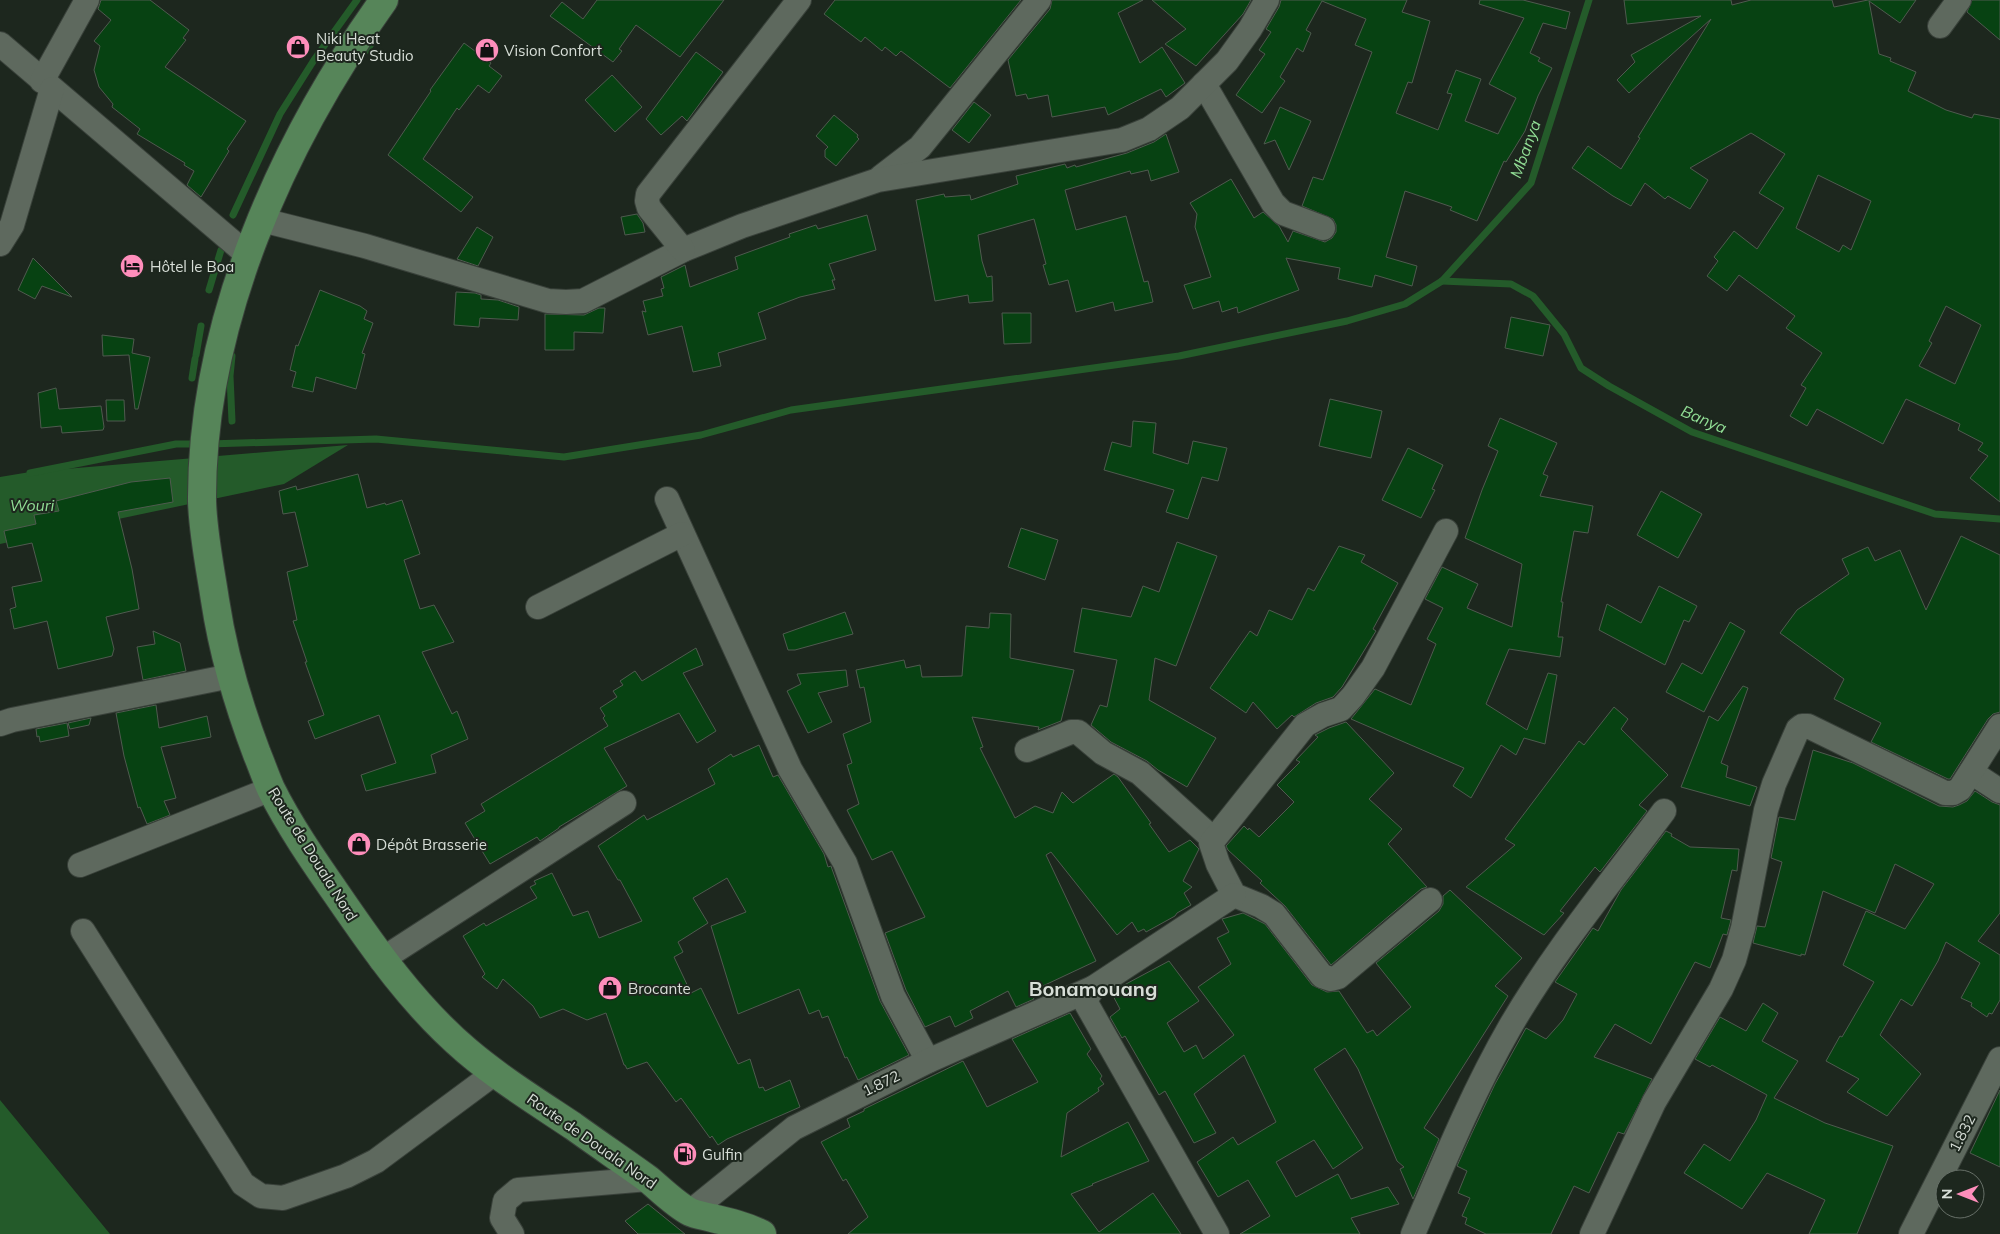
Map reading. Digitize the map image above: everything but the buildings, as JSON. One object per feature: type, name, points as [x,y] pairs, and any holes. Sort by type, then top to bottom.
[{"type":"main road","name":"Route de Douala Nord","points":[[384,0],[324,90],[292,151],[262,220],[224,334],[214,380],[206,434],[202,503],[204,530],[220,635],[240,711],[271,788],[318,868],[381,960],[418,1004],[467,1051],[648,1179],[690,1212]]},
{"type":"main road","points":[[690,1212],[740,1224],[762,1234]]},
{"type":"street","points":[[0,244],[12,225],[47,85],[87,0]]},
{"type":"street","points":[[683,250],[649,208],[646,201],[648,194],[799,0]]},
{"type":"street","points":[[878,180],[920,147],[1039,0]]},
{"type":"street","points":[[262,220],[365,246],[548,301],[583,301],[683,250],[742,226],[878,180],[1122,140],[1149,129],[1180,108],[1227,61],[1250,29],[1267,0]]},
{"type":"street","points":[[1940,26],[1959,0]]},
{"type":"street","points":[[0,44],[249,256]]},
{"type":"street","points":[[1204,84],[1273,203],[1283,213],[1322,228]]},
{"type":"street","points":[[667,499],[790,769],[845,863],[893,996],[928,1060]]},
{"type":"street","points":[[1430,900],[1338,977],[1322,976],[1274,914],[1261,906],[1234,896],[1211,843],[1305,725],[1322,714],[1341,709],[1353,696],[1373,668],[1446,531]]},
{"type":"street","points":[[538,607],[682,534]]},
{"type":"street","points":[[0,724],[231,676]]},
{"type":"street","points":[[1592,1234],[1654,1102],[1721,989],[1734,960],[1744,928],[1766,810],[1774,784],[1798,729],[1802,726],[1808,726],[1945,793],[1953,793],[1960,788],[2000,726]]},
{"type":"street","points":[[1027,750],[1071,732],[1078,732],[1103,753],[1140,773],[1213,839]]},
{"type":"street","points":[[1971,772],[2000,791]]},
{"type":"street","points":[[80,865],[271,788]]},
{"type":"street","points":[[381,960],[624,803]]},
{"type":"street","points":[[1413,1234],[1471,1102],[1510,1027],[1557,954],[1664,811]]},
{"type":"street","name":"1.872","points":[[690,1212],[794,1128],[928,1060],[1093,988],[1234,896]]},
{"type":"street","points":[[83,931],[243,1184],[261,1196],[283,1198],[346,1176],[376,1161],[496,1072]]},
{"type":"street","points":[[1093,988],[1086,999],[1087,1007],[1217,1234]]},
{"type":"street","name":"1.832","points":[[1911,1234],[2000,1059]]},
{"type":"street","points":[[512,1234],[502,1218],[505,1201],[518,1190],[648,1179]]},
{"type":"water","name":"Wouri","points":[[348,445],[284,484],[0,544],[0,477],[30,472]]},
{"type":"water","points":[[0,1100],[110,1234],[0,1234]]},
{"type":"waterway","points":[[233,215],[280,114],[314,60],[357,0]]},
{"type":"waterway","name":"Mbanya","points":[[209,444],[376,439],[564,457],[701,435],[791,410],[1179,356],[1347,321],[1405,304],[1442,281],[1531,183],[1589,0]]},
{"type":"waterway","points":[[367,50],[376,36]]},
{"type":"waterway","points":[[209,290],[221,250]]},
{"type":"waterway","name":"Banya","points":[[1442,281],[1511,284],[1533,296],[1564,334],[1581,368],[1609,386],[1692,432],[1935,514],[2000,519]]},
{"type":"waterway","points":[[196,355],[201,326]]},
{"type":"waterway","points":[[232,356],[230,376],[232,421]]},
{"type":"waterway","points":[[192,378],[195,359]]},
{"type":"waterway","points":[[30,473],[176,444],[199,444]]},
{"type":"place","name":"Niki Heat Beauty Studio","points":[[298,47]]},
{"type":"place","name":"Vision Confort","points":[[487,50]]},
{"type":"place","name":"Hôtel le Boa","points":[[132,266]]},
{"type":"place","name":"Dépôt Brasserie","points":[[359,844]]},
{"type":"place","name":"Brocante","points":[[610,988]]},
{"type":"place","name":"Gulfin","points":[[685,1154]]},
{"type":"district","name":"Bonamouang","points":[[1093,988]]}]
